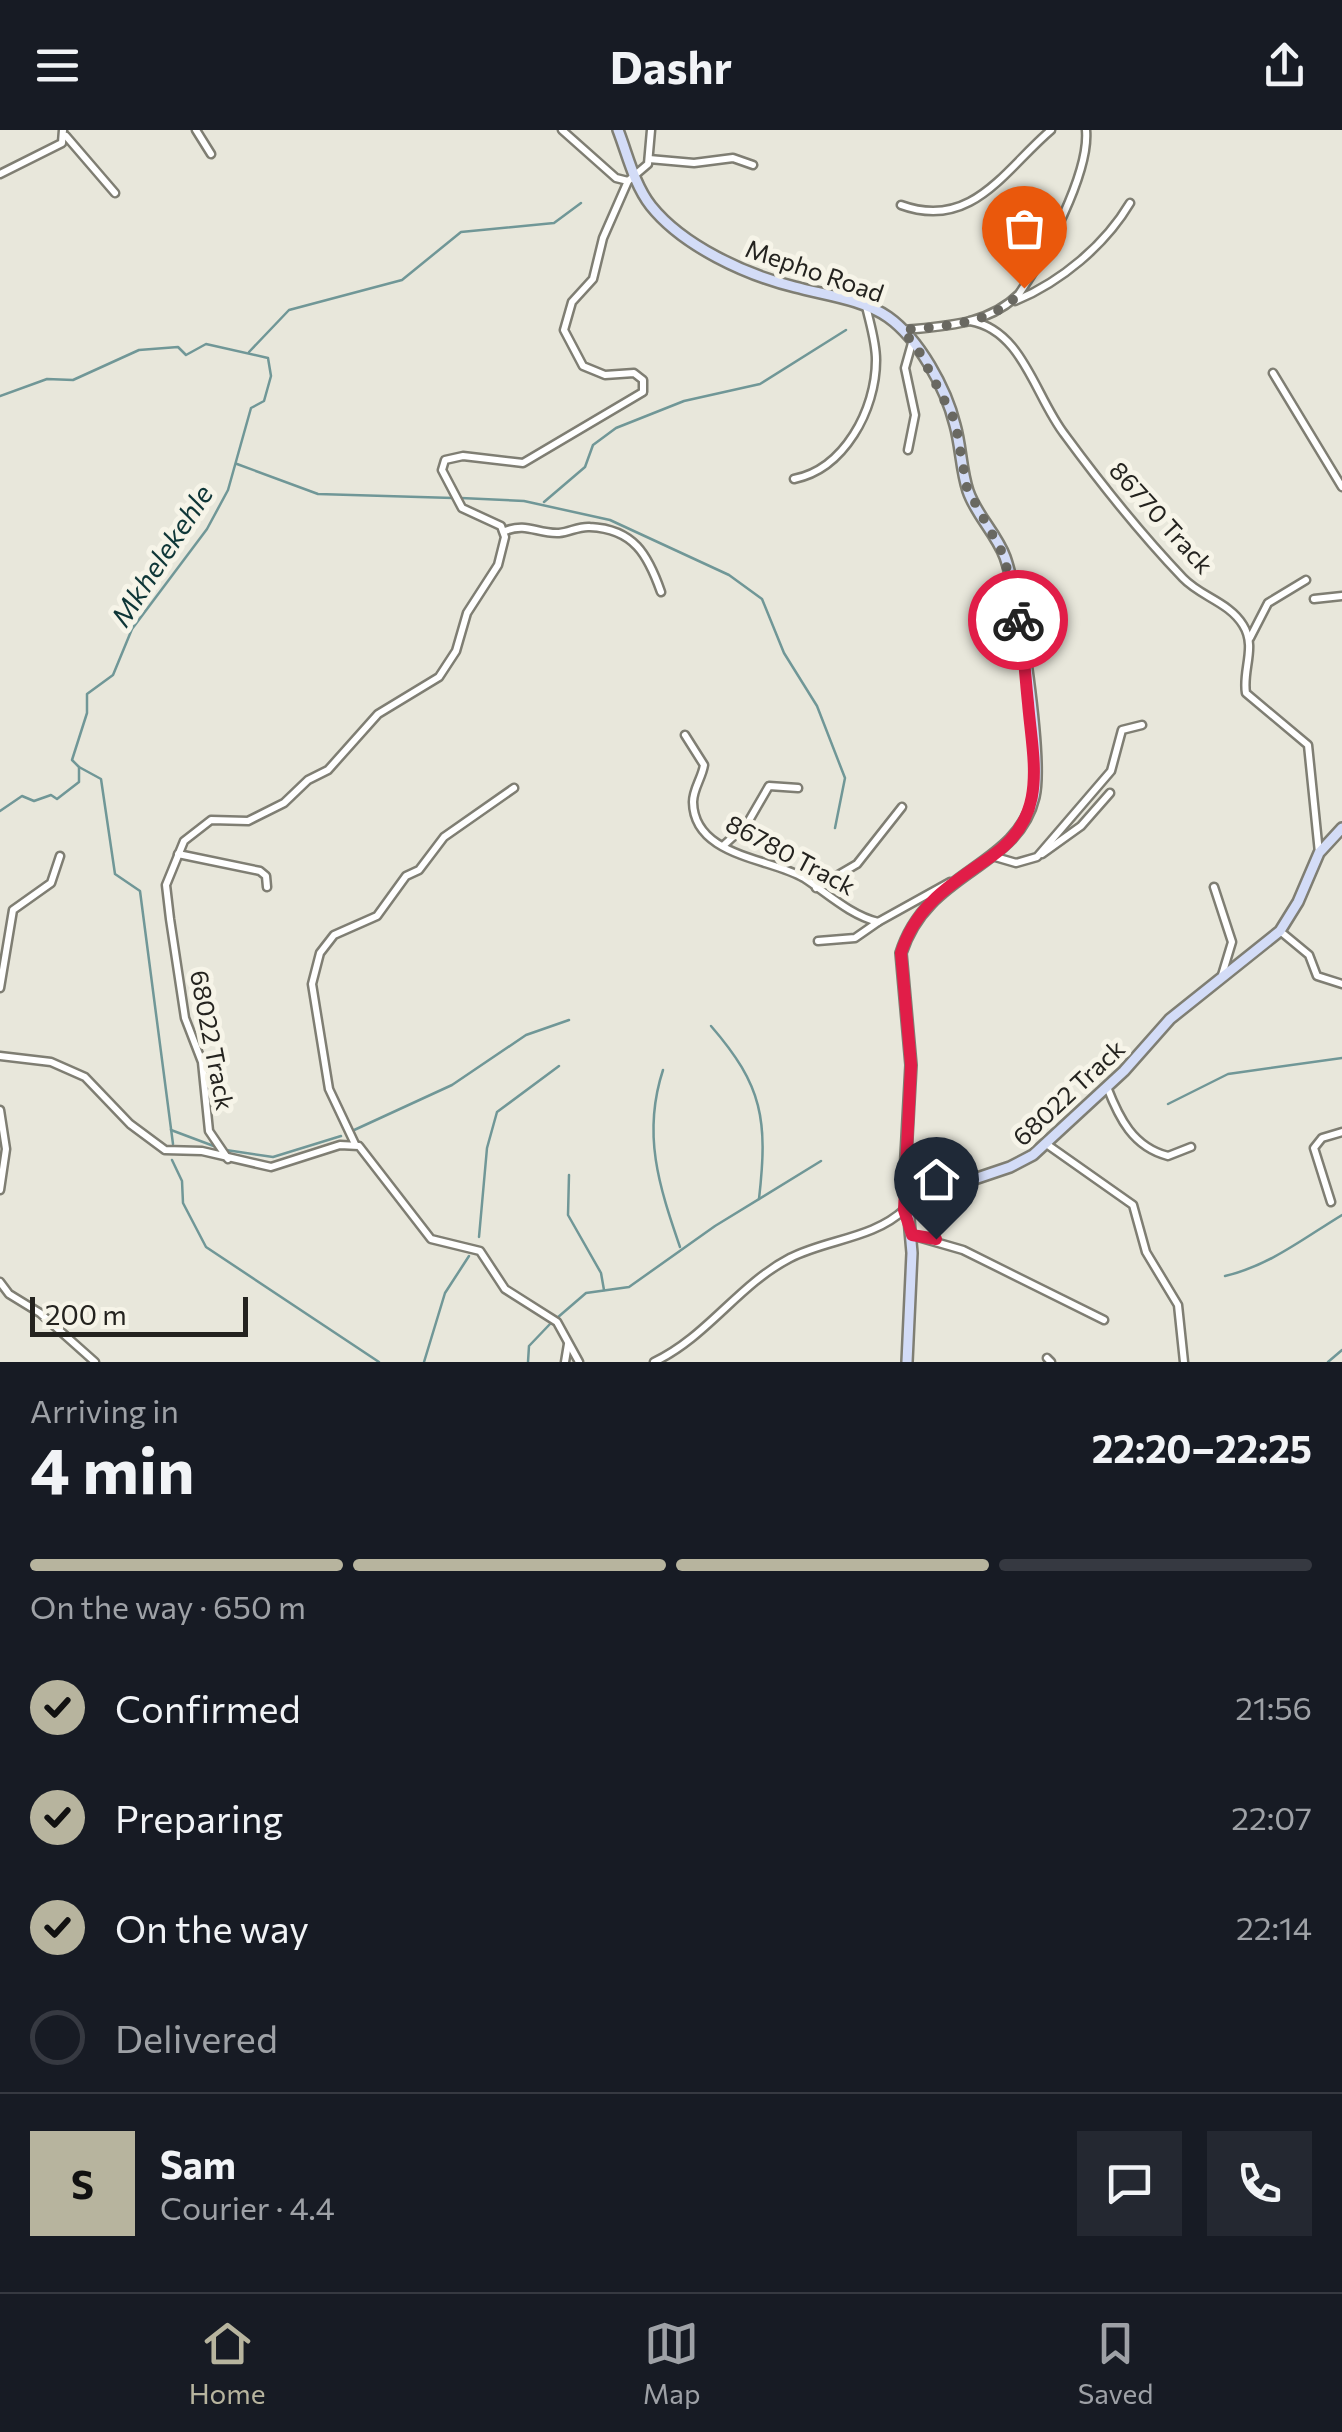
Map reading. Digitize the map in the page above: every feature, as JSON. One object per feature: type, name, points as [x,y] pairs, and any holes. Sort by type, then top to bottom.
[{"type":"street","points":[[196,130],[211,154]]},
{"type":"street","points":[[562,130],[616,178],[632,179]]},
{"type":"street","name":"Mepho Road","points":[[618,130],[632,179],[660,216],[720,257],[762,276],[866,306],[903,330],[946,398],[955,421],[967,488],[1004,556],[1024,657],[1036,758],[1034,796],[1020,828],[992,856],[950,882],[920,916],[901,953],[911,1065],[904,1210],[912,1235],[906,1362]]},
{"type":"street","points":[[650,130],[649,159],[632,179],[603,238],[593,279],[572,302],[564,330],[572,352],[588,370],[605,375],[629,372],[641,378],[644,388],[520,464],[464,456],[445,460],[442,470],[462,508],[504,531],[528,525],[557,533],[594,527],[632,539],[644,550],[661,592]]},
{"type":"street","points":[[901,205],[932,210],[977,201],[1050,130]]},
{"type":"street","points":[[1005,305],[1024,288],[1069,199],[1086,148],[1086,130]]},
{"type":"street","points":[[0,174],[62,142],[64,133]]},
{"type":"street","points":[[64,133],[116,194]]},
{"type":"street","points":[[649,159],[694,163],[733,158],[752,165]]},
{"type":"street","points":[[903,330],[947,328],[970,321],[1062,275],[1110,233],[1130,203]]},
{"type":"street","points":[[794,480],[827,468],[863,416],[876,356],[866,306]]},
{"type":"street","name":"86770 Track","points":[[970,321],[994,328],[1010,343],[1054,421],[1115,498],[1184,579],[1236,616],[1249,640]]},
{"type":"street","points":[[908,450],[916,415],[905,368],[912,343]]},
{"type":"street","points":[[1274,373],[1342,487]]},
{"type":"street","points":[[267,887],[266,876],[260,871],[178,854],[190,833],[204,823],[253,819],[284,803],[308,780],[328,770],[378,714],[439,678],[456,651],[466,613],[498,565],[504,531]]},
{"type":"street","points":[[1306,580],[1268,603],[1249,640],[1246,693],[1305,739],[1312,762],[1319,853]]},
{"type":"street","points":[[1314,599],[1342,596]]},
{"type":"street","points":[[1037,857],[1111,771],[1122,730],[1142,725]]},
{"type":"street","name":"86780 Track","points":[[685,735],[704,765],[693,799],[695,813],[706,831],[754,862],[792,872],[878,922]]},
{"type":"street","points":[[724,845],[747,824],[769,786],[798,788]]},
{"type":"street","points":[[514,788],[444,837],[422,867],[406,876],[377,916],[326,942],[312,976],[314,996],[333,1104],[355,1144],[431,1239],[480,1251],[505,1289],[548,1315],[580,1362]]},
{"type":"street","points":[[992,856],[1024,863],[1037,857],[1081,826],[1110,793]]},
{"type":"street","points":[[816,888],[857,864],[902,807]]},
{"type":"street","name":"68022 Track","points":[[654,1362],[675,1352],[775,1266],[813,1248],[881,1226],[924,1196],[1020,1163],[1107,1087],[1170,1019],[1280,930],[1298,902],[1319,853],[1342,828]]},
{"type":"street","name":"68022 Track","points":[[178,854],[166,885],[185,1018],[202,1062],[209,1131],[228,1158]]},
{"type":"street","points":[[0,988],[13,910],[51,883],[60,856]]},
{"type":"street","points":[[818,940],[855,938],[950,882]]},
{"type":"street","points":[[1214,887],[1232,942],[1222,976]]},
{"type":"street","points":[[1280,930],[1309,955],[1316,976],[1342,984]]},
{"type":"street","points":[[0,1044],[4,1056],[51,1062],[85,1076],[160,1148],[281,1166],[355,1144]]},
{"type":"street","points":[[1107,1087],[1123,1123],[1141,1143],[1168,1156],[1191,1148]]},
{"type":"street","points":[[0,1110],[6,1149],[0,1190]]},
{"type":"street","points":[[1331,1202],[1314,1148],[1322,1138],[1342,1132]]},
{"type":"street","points":[[1045,1143],[1133,1205],[1146,1252],[1178,1305],[1184,1362]]},
{"type":"street","points":[[912,1235],[963,1250],[1104,1320]]},
{"type":"street","points":[[0,1282],[9,1294],[40,1313],[95,1362]]},
{"type":"street","points":[[564,1362],[568,1342]]},
{"type":"street","points":[[666,1362],[675,1352]]},
{"type":"waterway","points":[[249,352],[289,310],[402,280],[461,232],[554,223],[581,203]]},
{"type":"waterway","points":[[544,502],[585,467],[593,445],[616,428],[684,401],[760,384],[846,330]]},
{"type":"waterway","name":"Mkhelekehle","points":[[0,396],[47,379],[73,380],[139,350],[178,347],[186,355],[206,344],[268,358],[271,376],[264,401],[251,408],[228,490],[207,529],[132,629],[113,675],[87,694],[87,713],[72,760],[79,767],[79,782],[57,799],[51,795],[34,801],[22,796],[0,811]]},
{"type":"waterway","points":[[237,464],[318,494],[453,498]]},
{"type":"waterway","points":[[461,498],[524,501],[610,520],[729,575],[762,599],[784,653],[817,706],[845,778],[835,828]]},
{"type":"waterway","points":[[79,767],[101,779],[115,874],[140,891],[173,1144]]},
{"type":"waterway","points":[[352,1131],[452,1085],[526,1035],[569,1020]]},
{"type":"waterway","points":[[711,1026],[742,1067],[758,1105],[763,1147],[759,1199]]},
{"type":"waterway","points":[[1168,1104],[1228,1074],[1342,1058]]},
{"type":"waterway","points":[[479,1237],[487,1148],[497,1112],[559,1066]]},
{"type":"waterway","points":[[663,1070],[654,1116],[656,1160],[680,1247]]},
{"type":"waterway","points":[[171,1130],[219,1148]]},
{"type":"waterway","points":[[226,1150],[273,1157],[341,1136]]},
{"type":"waterway","points":[[172,1160],[182,1181],[183,1203],[206,1247],[379,1362]]},
{"type":"waterway","points":[[557,1318],[586,1293],[629,1287],[715,1226],[821,1161]]},
{"type":"waterway","points":[[569,1175],[568,1215],[601,1273],[604,1290]]},
{"type":"waterway","points":[[1225,1276],[1271,1258],[1342,1215]]},
{"type":"waterway","points":[[424,1362],[445,1293],[469,1256]]},
{"type":"waterway","points":[[528,1362],[529,1346],[550,1324]]},
{"type":"waterway","points":[[1328,1362],[1342,1350]]},
{"type":"way so far","points":[[1018,620],[1004,556],[967,488],[955,421],[946,398],[903,330],[957,326],[1005,305],[1024,288]]},
{"type":"route","points":[[936,1239],[912,1235],[904,1210],[911,1065],[901,990],[901,953],[906,937],[940,891],[1005,846],[1028,814],[1037,779],[1036,758],[1018,620]]}]
